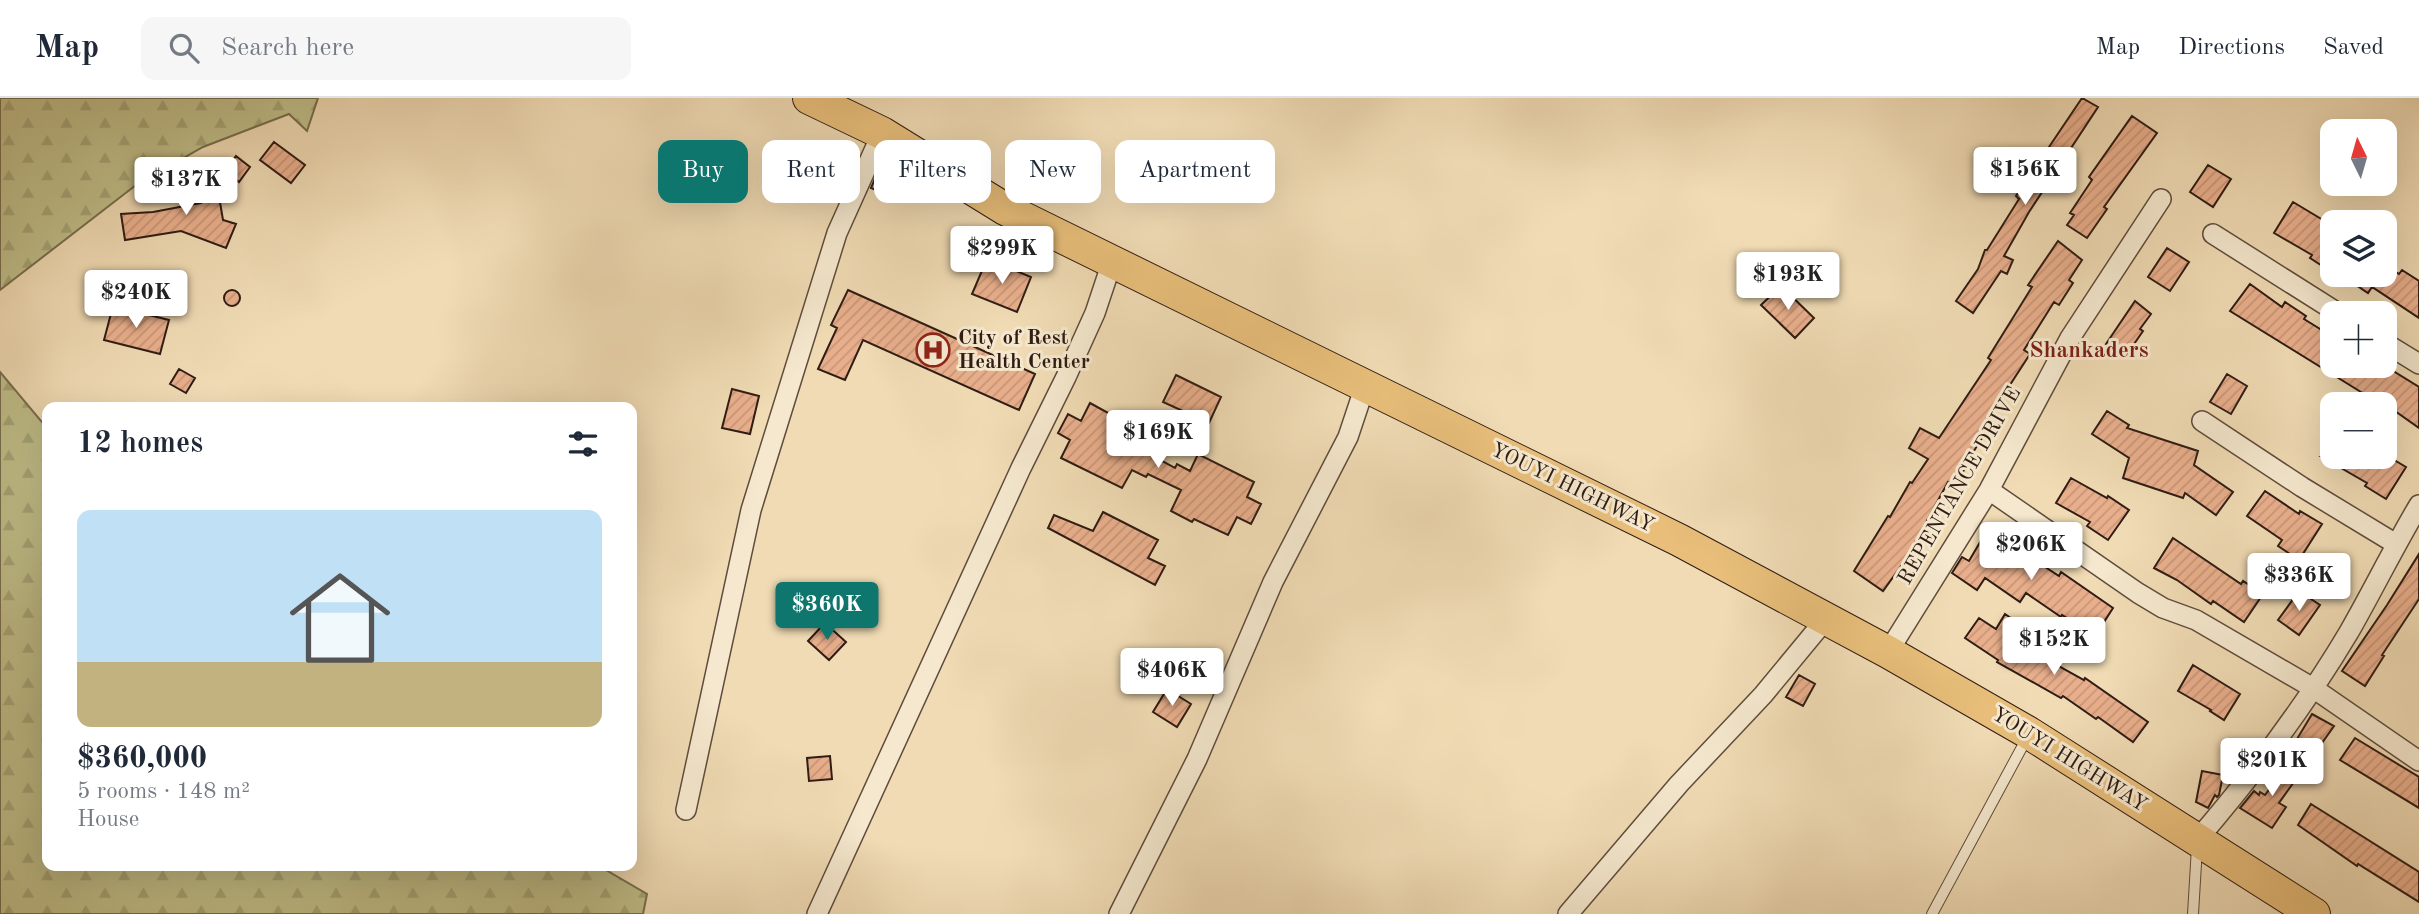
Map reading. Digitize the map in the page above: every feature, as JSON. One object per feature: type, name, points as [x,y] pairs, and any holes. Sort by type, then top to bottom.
[{"type":"main road","name":"YOUYI HIGHWAY","points":[[809,98],[882,133],[1005,209],[1679,540],[1888,652],[2029,733],[2314,914]]},
{"type":"street","points":[[686,810],[751,510],[837,233],[882,133]]},
{"type":"street","name":"REPENTANCE DRIVE","points":[[1888,652],[1989,490],[2070,338],[2161,199]]},
{"type":"street","points":[[2213,234],[2320,302]]},
{"type":"street","points":[[819,914],[1020,468],[1095,313],[1112,262]]},
{"type":"street","points":[[2397,350],[2419,364]]},
{"type":"street","points":[[1119,914],[1197,759],[1273,582],[1348,437],[1365,386]]},
{"type":"street","points":[[2202,421],[2302,487],[2396,544]]},
{"type":"street","points":[[1989,490],[2138,593],[2164,608],[2196,620],[2313,688],[2419,761]]},
{"type":"street","points":[[2197,840],[2241,788],[2313,688],[2349,632],[2419,505]]},
{"type":"street","points":[[1568,914],[1679,784],[1763,695],[1825,620]]},
{"type":"lane","points":[[1932,914],[2029,733]]},
{"type":"lane","points":[[2193,914],[2197,840]]},
{"type":"green space","points":[[0,98],[318,98],[307,131],[289,114],[203,147],[136,185],[0,290]]},
{"type":"green space","points":[[0,372],[42,422],[42,871],[608,871],[647,894],[643,914],[0,914]]},
{"type":"building","points":[[2082,98],[2098,107],[2029,212],[2004,256],[2013,260],[2007,274],[2001,271],[1973,313],[1956,301],[1978,269],[1985,250],[2019,199],[2016,196]]},
{"type":"building","points":[[2132,116],[2157,133],[2104,207],[2107,209],[2087,238],[2067,225],[2074,215],[2070,213],[2092,180],[2089,177]]},
{"type":"building","points":[[274,142],[305,165],[291,183],[260,160]]},
{"type":"building","points":[[236,156],[250,167],[239,182],[225,171]]},
{"type":"building","points":[[2208,165],[2231,179],[2213,207],[2190,192]]},
{"type":"building","points":[[214,167],[223,220],[236,224],[226,248],[181,231],[125,240],[121,214],[153,212],[201,203],[195,171]]},
{"type":"building","points":[[2293,202],[2320,218],[2320,265],[2310,258],[2312,255],[2274,233]]},
{"type":"building","points":[[2058,241],[2082,260],[2069,280],[2073,283],[2059,305],[2054,302],[2024,350],[2030,354],[1984,425],[1988,428],[1969,459],[1971,460],[1954,485],[1948,482],[1906,559],[1883,591],[1854,571],[1910,482],[1912,483],[1928,459],[1909,448],[1920,428],[1939,438],[1991,360],[1988,358],[2032,287],[2028,285]]},
{"type":"building","points":[[2167,248],[2189,262],[2170,291],[2148,277]]},
{"type":"building","points":[[987,259],[1031,277],[1017,312],[972,294]]},
{"type":"building","points":[[2402,270],[2419,281],[2419,318],[2372,287],[2397,287],[2397,273]]},
{"type":"building","points":[[2250,284],[2282,307],[2285,302],[2320,329],[2320,367],[2230,311]]},
{"type":"building","points":[[1781,286],[1814,318],[1795,338],[1761,305]]},
{"type":"building","points":[[2359,287],[2372,287],[2368,293]]},
{"type":"building","points":[[232,290],[240,298],[232,306],[224,298]]},
{"type":"building","name":"City of Rest Health Center","points":[[848,290],[1035,374],[1019,410],[863,340],[845,380],[818,369],[837,328],[831,325]]},
{"type":"building","points":[[2135,301],[2151,314],[2125,357],[2106,344]]},
{"type":"building","points":[[113,306],[169,320],[160,354],[104,340]]},
{"type":"building","points":[[179,369],[195,378],[186,393],[170,384]]},
{"type":"building","points":[[2397,373],[2419,387],[2419,428],[2397,412],[2397,392],[2361,392],[2338,378],[2397,378]]},
{"type":"building","points":[[2227,374],[2247,386],[2231,414],[2210,402]]},
{"type":"building","points":[[1176,375],[1221,397],[1209,423],[1163,402]]},
{"type":"building","points":[[732,389],[759,396],[750,434],[722,428]]},
{"type":"building","points":[[1090,403],[1152,437],[1143,451],[1175,468],[1177,464],[1190,471],[1198,454],[1254,482],[1247,497],[1261,504],[1251,524],[1237,517],[1228,535],[1171,511],[1181,490],[1148,474],[1146,477],[1132,470],[1122,488],[1061,458],[1070,440],[1058,433],[1068,414],[1081,421]]},
{"type":"building","points":[[2107,411],[2129,425],[2127,428],[2198,451],[2194,465],[2233,492],[2216,515],[2185,493],[2183,498],[2123,478],[2129,458],[2092,434]]},
{"type":"building","points":[[2397,462],[2406,467],[2386,499],[2365,486],[2367,483],[2343,469],[2397,469]]},
{"type":"building","points":[[2071,478],[2107,498],[2108,496],[2129,510],[2108,540],[2087,526],[2090,522],[2056,503]]},
{"type":"building","points":[[2265,491],[2299,514],[2300,511],[2322,524],[2299,560],[2278,546],[2282,540],[2247,516]]},
{"type":"building","points":[[1103,512],[1158,540],[1148,558],[1165,566],[1155,585],[1048,528],[1054,515],[1093,531]]},
{"type":"building","points":[[1989,527],[2012,541],[2010,544],[2059,576],[2061,572],[2113,608],[2095,636],[2026,593],[2020,602],[1985,578],[1977,590],[1952,573],[1962,557],[1969,561]]},
{"type":"building","points":[[2173,538],[2241,584],[2243,581],[2263,594],[2244,622],[2154,568]]},
{"type":"building","points":[[2419,554],[2419,599],[2365,686],[2342,671]]},
{"type":"building","points":[[2299,591],[2320,605],[2299,635],[2278,620]]},
{"type":"building","points":[[2005,614],[2018,623],[2010,635],[2040,653],[2039,655],[2084,680],[2085,678],[2148,722],[2133,742],[2063,696],[2061,698],[1997,662],[1998,660],[1965,638],[1979,618],[1996,629]]},
{"type":"building","points":[[825,623],[846,642],[829,660],[808,641]]},
{"type":"building","points":[[2193,665],[2240,694],[2224,720],[2178,691]]},
{"type":"building","points":[[1799,675],[1815,684],[1803,706],[1786,697]]},
{"type":"building","points":[[1167,689],[1191,704],[1177,727],[1153,712]]},
{"type":"building","points":[[2312,714],[2334,726],[2317,750],[2297,739]]},
{"type":"building","points":[[2355,738],[2419,777],[2419,808],[2340,760]]},
{"type":"building","points":[[830,756],[832,779],[809,781],[807,758]]},
{"type":"building","points":[[2289,763],[2301,772],[2279,803],[2286,807],[2272,828],[2240,808],[2254,791],[2265,795]]},
{"type":"building","points":[[2202,771],[2223,775],[2219,795],[2215,795],[2208,808],[2196,802]]},
{"type":"building","points":[[2311,804],[2419,872],[2419,902],[2358,864],[2357,866],[2298,825]]},
{"type":"place","name":"City of Rest Health Center","points":[[933,350]]},
{"type":"district","name":"Shankaders","points":[[2089,350]]}]
